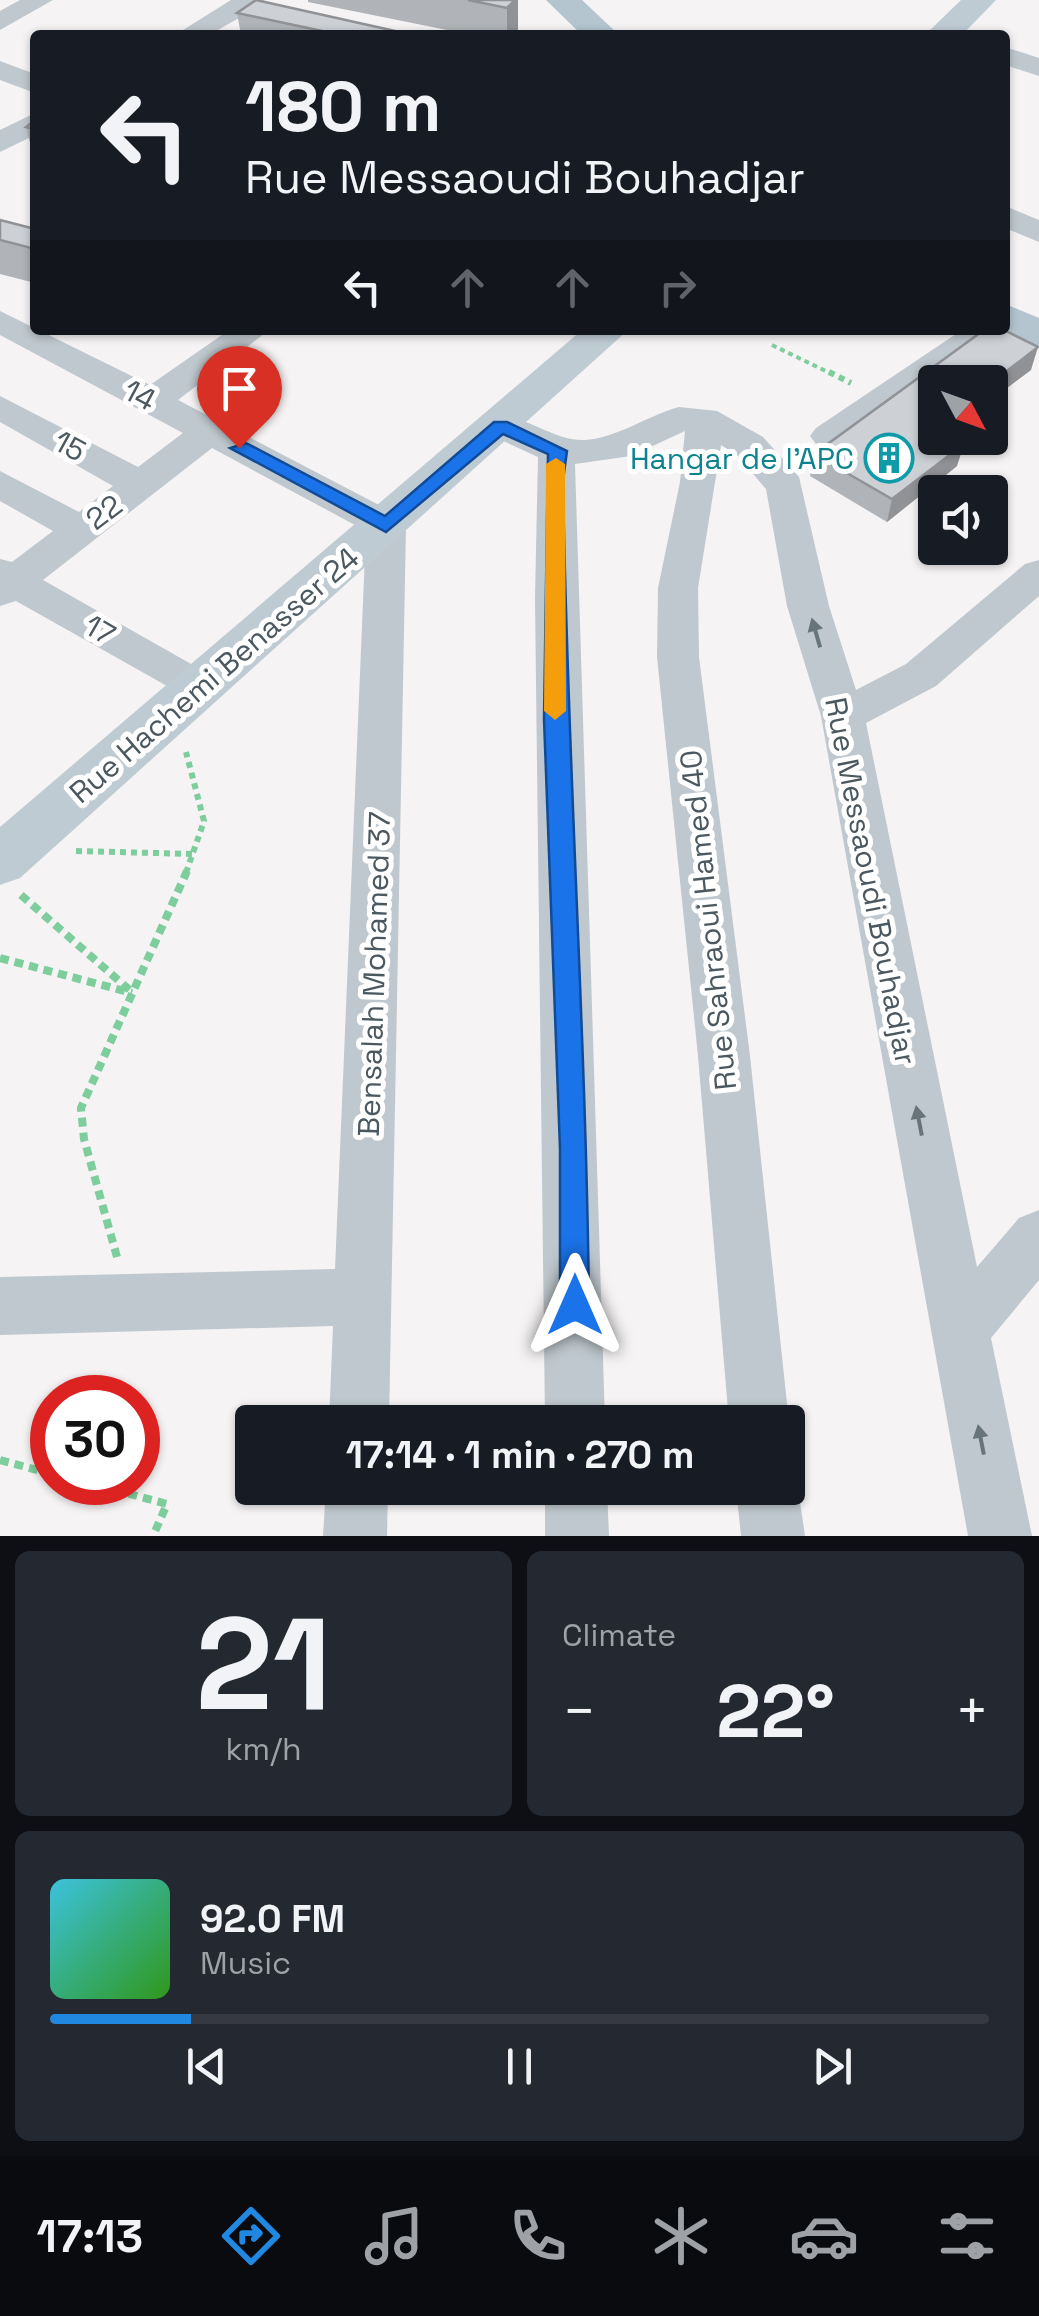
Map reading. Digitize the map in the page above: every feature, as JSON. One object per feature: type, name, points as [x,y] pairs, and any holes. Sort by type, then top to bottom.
[{"type":"main road","points":[[562,0],[596,30]]},
{"type":"main road","points":[[951,30],[980,0]]},
{"type":"main road","points":[[1010,320],[1039,334]]},
{"type":"main road","name":"Rue Hachemi Benasser 24","points":[[10,866],[187,698],[602,335]]},
{"type":"street","points":[[0,22],[40,0]]},
{"type":"street","points":[[200,30],[248,8],[284,0]]},
{"type":"street","points":[[228,30],[248,8]]},
{"type":"street","points":[[248,8],[334,30]]},
{"type":"street","points":[[1010,56],[1039,68]]},
{"type":"street","points":[[0,70],[30,82]]},
{"type":"street","points":[[0,89],[30,101]]},
{"type":"street","points":[[0,142],[30,125]]},
{"type":"street","points":[[0,162],[30,145]]},
{"type":"street","points":[[1010,218],[1039,232]]},
{"type":"street","name":"14","points":[[2,323],[386,526]]},
{"type":"street","points":[[152,401],[245,335]]},
{"type":"street","points":[[829,436],[978,335]]},
{"type":"street","name":"15","points":[[0,407],[140,485]]},
{"type":"street","points":[[501,426],[558,451],[618,446],[679,419],[704,419]]},
{"type":"street","name":"Rue Messaoudi Bouhadjar","points":[[704,419],[750,446],[785,486],[808,606],[842,716],[1000,1536]]},
{"type":"street","name":"Rue Sahraoui Hamed 40","points":[[704,419],[700,482],[678,588],[678,657],[724,1056],[757,1405]]},
{"type":"street","name":"22","points":[[5,582],[210,432]]},
{"type":"street","points":[[558,451],[554,480],[555,719],[574,1149],[575,1405]]},
{"type":"street","points":[[0,484],[81,530]]},
{"type":"street","name":"Bensalah Mohamed 37","points":[[360,1405],[386,526]]},
{"type":"street","points":[[842,716],[920,675],[1039,574]]},
{"type":"street","name":"17","points":[[5,582],[187,698]]},
{"type":"street","points":[[959,1332],[1039,1237]]},
{"type":"street","points":[[0,1306],[131,1306],[364,1296]]},
{"type":"street","points":[[355,1536],[356,1505]]},
{"type":"street","points":[[576,1505],[577,1536]]},
{"type":"street","points":[[769,1505],[773,1536]]},
{"type":"path","points":[[772,344],[883,400]]},
{"type":"path","points":[[131,1306],[84,1139],[82,1108],[194,854],[204,821],[187,698]]},
{"type":"path","points":[[10,866],[194,854]]},
{"type":"path","points":[[10,866],[133,993]]},
{"type":"path","points":[[0,958],[133,993]]},
{"type":"path","points":[[0,1460],[30,1468]]},
{"type":"path","points":[[153,1536],[167,1504],[160,1502]]},
{"type":"building","points":[[256,0],[391,30],[317,30],[237,13]]},
{"type":"building","points":[[468,0],[515,0],[507,8]]},
{"type":"building","points":[[0,220],[30,228],[30,248],[0,240]]},
{"type":"building","points":[[1010,333],[1038,347],[1008,370],[1008,365],[936,365],[977,335]]},
{"type":"building","points":[[918,378],[918,455],[950,455],[918,475],[918,479],[892,499],[814,454]]},
{"type":"slow traffic","points":[[555,711],[556,464]]},
{"type":"place","name":"Hangar de l'APC","points":[[889,458]]},
{"type":"route","points":[[239,448],[386,526],[501,426],[558,451],[554,480],[555,719],[574,1149],[575,1305]]}]
